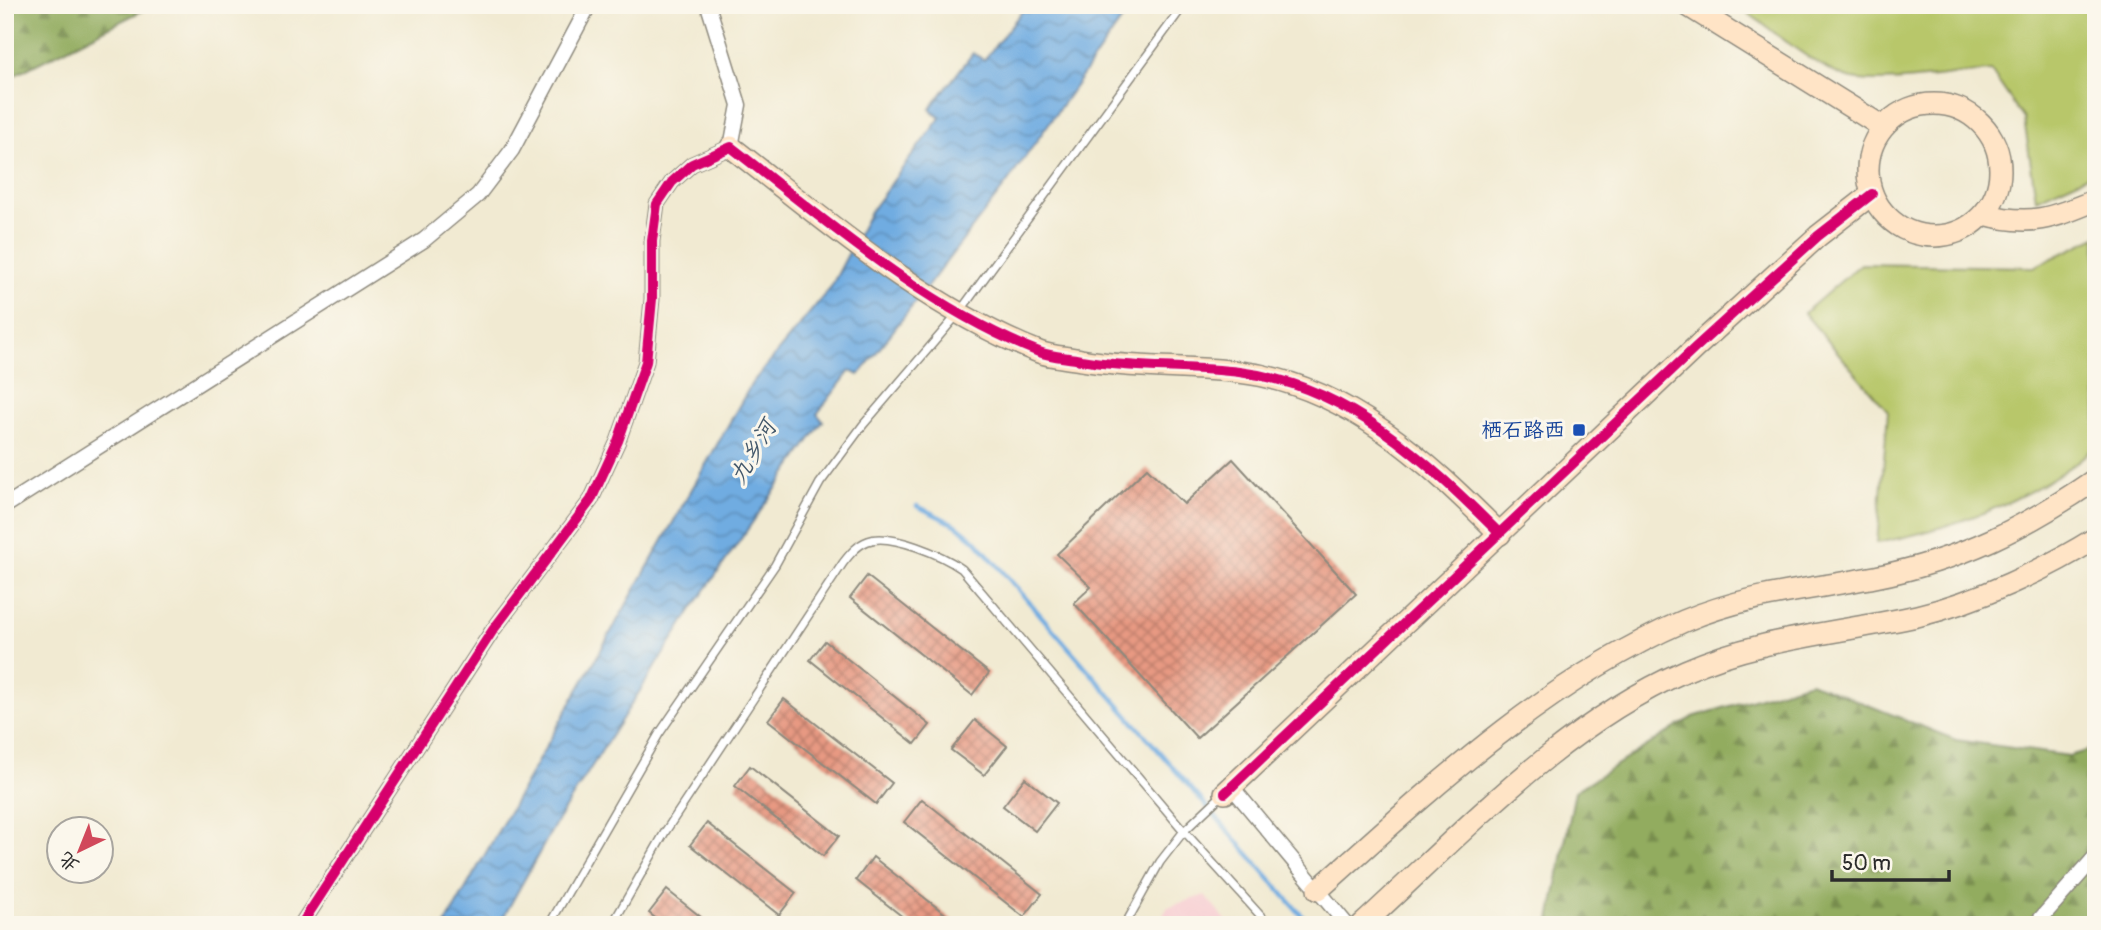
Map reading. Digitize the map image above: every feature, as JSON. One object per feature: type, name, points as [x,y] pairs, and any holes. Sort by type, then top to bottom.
[{"type":"street","points":[[5,506],[424,240],[478,195],[512,150],[589,5]]},
{"type":"street","points":[[708,5],[739,105],[731,147]]},
{"type":"street","points":[[1687,5],[1883,127]]},
{"type":"street","points":[[1936,104],[1955,107],[1973,116],[1987,130],[1997,150],[2000,173],[1996,195],[1984,214],[1962,231],[1945,235],[1923,235],[1902,228],[1884,214],[1872,194],[1868,159],[1873,142],[1883,127],[1907,110],[1936,104]]},
{"type":"street","points":[[731,147],[819,215],[952,310],[981,327],[1042,353],[1119,366],[1241,372],[1308,390],[1384,429],[1440,475],[1500,534]]},
{"type":"street","points":[[301,925],[493,630],[591,500],[618,441],[646,362],[652,299],[652,241],[657,204],[672,182],[692,164],[731,147]]},
{"type":"street","points":[[1347,925],[1228,789],[1777,273],[1818,236],[1872,194]]},
{"type":"street","points":[[1984,214],[2012,222],[2038,221],[2096,200]]},
{"type":"street","points":[[1318,890],[1424,796],[1497,737],[1569,685],[1626,651],[1684,621],[1737,603],[1787,589],[1875,577],[1949,558],[2003,537],[2096,479]]},
{"type":"street","points":[[1362,925],[1545,759],[1612,711],[1686,671],[1766,644],[1919,615],[2004,586],[2096,538]]},
{"type":"street","points":[[2035,925],[2096,856]]},
{"type":"lane","points":[[549,925],[659,734],[775,565],[820,483],[1184,5]]},
{"type":"lane","points":[[612,925],[664,832],[835,574],[856,547],[870,540],[887,540],[912,546],[949,560],[962,569],[1184,831],[1269,925]]},
{"type":"lane","points":[[1125,925],[1160,862],[1184,831],[1228,789]]},
{"type":"shaded area","points":[[1205,895],[1230,925],[1157,925],[1168,907]]},
{"type":"green space","points":[[5,5],[153,5],[5,80]]},
{"type":"green space","points":[[1737,5],[2096,5],[2096,172],[2036,199],[2024,119],[1991,71],[1876,81],[1845,77],[1804,54]]},
{"type":"green space","points":[[2096,237],[2096,446],[2047,481],[1993,509],[1935,529],[1877,543],[1888,411],[1804,313],[1861,264],[2034,267]]},
{"type":"green space","points":[[1810,682],[1956,740],[2069,756],[2096,748],[2096,925],[1549,925],[1575,791],[1693,717]]},
{"type":"water","name":"九乡河","points":[[1027,5],[1132,5],[1007,183],[859,375],[850,371],[817,414],[823,421],[692,609],[557,821],[499,925],[445,925],[752,383],[831,287],[870,212],[940,118],[930,109],[973,53],[984,60]]},
{"type":"building","points":[[1233,459],[1356,594],[1197,738],[1074,603],[1091,587],[1057,554],[1147,468],[1184,504]]},
{"type":"building","points":[[867,576],[989,673],[972,695],[850,598]]},
{"type":"building","points":[[825,641],[930,725],[915,744],[810,660]]},
{"type":"building","points":[[784,699],[892,783],[876,804],[768,720]]},
{"type":"building","points":[[975,720],[1007,746],[984,775],[951,750]]},
{"type":"building","points":[[750,766],[839,836],[823,856],[735,786]]},
{"type":"building","points":[[1025,778],[1057,803],[1035,831],[1003,806]]},
{"type":"building","points":[[922,799],[1042,894],[1024,917],[904,822]]},
{"type":"building","points":[[707,823],[796,893],[779,915],[690,845]]},
{"type":"building","points":[[873,857],[959,925],[913,925],[856,880]]},
{"type":"building","points":[[667,890],[711,925],[664,925],[649,913]]},
{"type":"waterway","points":[[917,506],[956,525],[975,540],[1310,925]]},
{"type":"cycle path","points":[[301,925],[493,630],[591,500],[618,441],[646,362],[652,299],[652,241],[657,204],[672,182],[692,164],[731,147],[878,261],[957,312],[997,334],[1054,356],[1120,365],[1239,372],[1278,379],[1315,392],[1383,430],[1444,480],[1500,534]]},
{"type":"cycle path","points":[[1225,793],[1695,348],[1818,236],[1872,194]]},
{"type":"place","name":"栖石路西","points":[[1579,430]]}]
